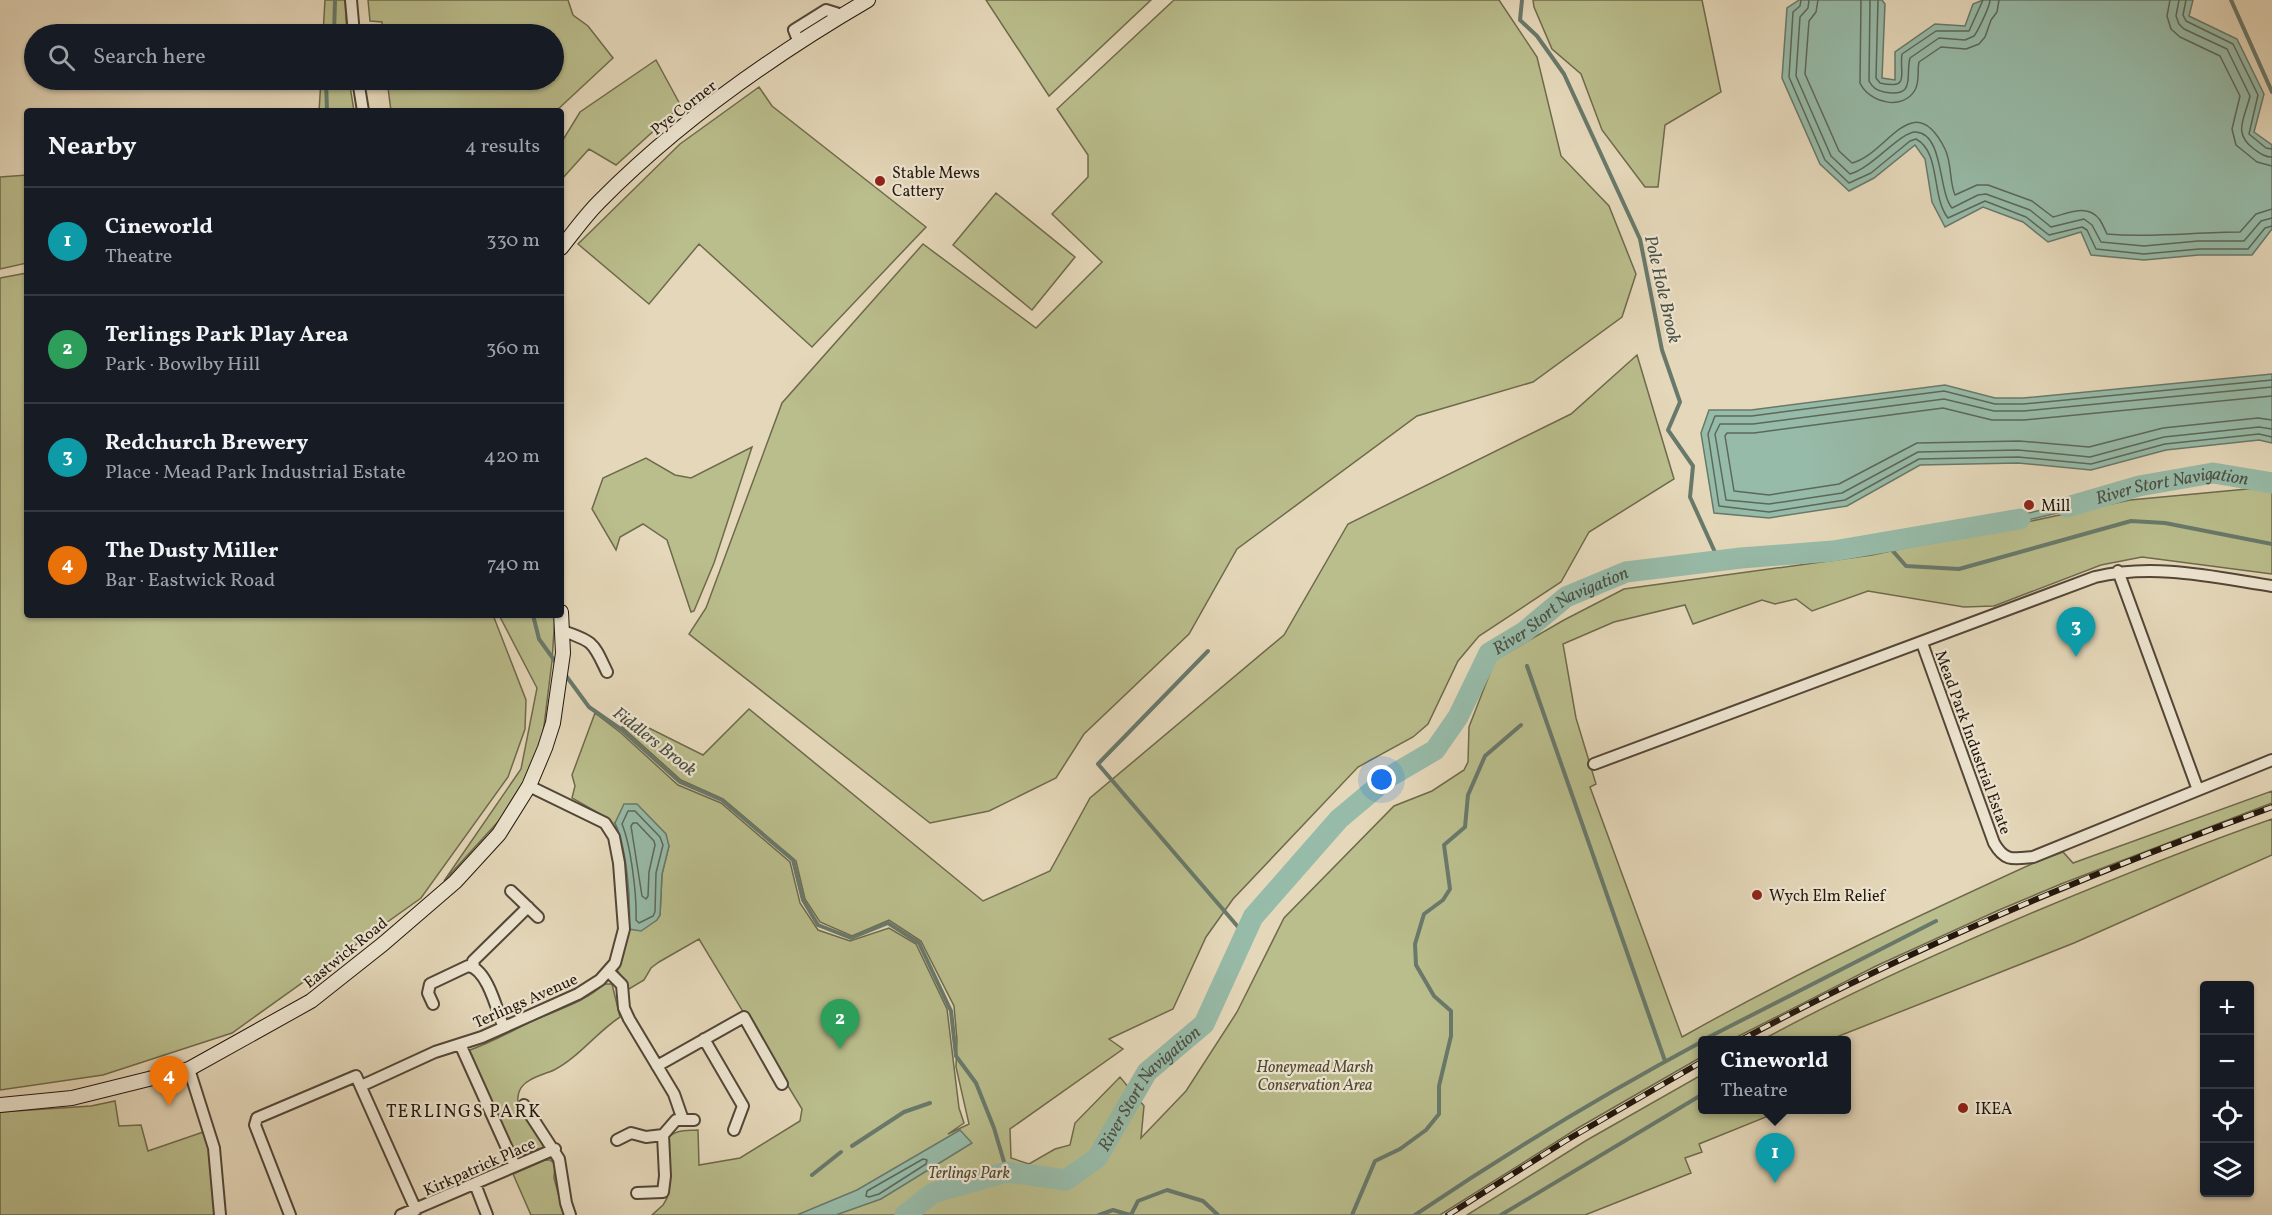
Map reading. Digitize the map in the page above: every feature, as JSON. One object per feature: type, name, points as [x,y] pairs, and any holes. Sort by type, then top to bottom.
[{"type":"street","points":[[351,0],[353,24]]},
{"type":"street","name":"Pye Corner","points":[[564,244],[597,204],[640,161],[762,65],[868,0]]},
{"type":"street","points":[[360,90],[363,108]]},
{"type":"street","name":"Mead Park Industrial Estate","points":[[1594,764],[2095,577],[2118,571],[2155,570],[2272,586]]},
{"type":"street","points":[[2118,571],[2198,790]]},
{"type":"street","points":[[562,618],[563,631],[587,639],[594,645],[607,672]]},
{"type":"street","name":"Eastwick Road","points":[[0,1105],[72,1098],[189,1069],[311,1001],[383,944],[477,860],[499,834],[529,786],[553,723],[563,653],[563,631]]},
{"type":"street","name":"Mead Park Industrial Estate","points":[[1922,643],[1994,843],[2000,853],[2011,860],[2033,857],[2272,760]]},
{"type":"street","points":[[529,786],[601,821],[614,837],[620,873],[624,929],[615,963],[609,972],[622,986],[624,1008],[629,1019],[688,1120],[676,1120],[663,1135],[646,1137],[631,1133],[617,1140]]},
{"type":"street","points":[[511,891],[538,917]]},
{"type":"street","points":[[503,1026],[483,976],[474,967],[473,961],[528,907]]},
{"type":"street","points":[[433,1004],[428,993],[430,984],[468,966],[474,967]]},
{"type":"street","name":"Terlings Avenue","points":[[290,1215],[255,1125],[257,1118],[435,1052],[482,1037],[578,994],[609,972]]},
{"type":"street","points":[[657,1066],[744,1017],[782,1084]]},
{"type":"street","points":[[704,1039],[743,1106],[734,1130]]},
{"type":"street","points":[[460,1044],[515,1167]]},
{"type":"street","points":[[189,1069],[214,1148],[220,1215]]},
{"type":"street","points":[[358,1081],[416,1210],[401,1215]]},
{"type":"street","points":[[524,1105],[555,1149],[570,1215]]},
{"type":"street","points":[[637,1193],[663,1192],[665,1176],[663,1135]]},
{"type":"street","name":"Kirkpatrick Place","points":[[416,1210],[555,1149]]},
{"type":"street","points":[[475,1184],[487,1215]]},
{"type":"green space","points":[[325,0],[345,0],[346,24],[324,24]]},
{"type":"green space","points":[[368,0],[568,0],[573,15],[588,26],[613,58],[559,108],[391,108],[388,90],[564,90],[564,24],[382,24],[382,22],[370,21]]},
{"type":"green space","points":[[986,0],[1151,0],[1049,96]]},
{"type":"green space","points":[[1174,0],[1499,0],[1537,57],[1561,156],[1609,206],[1636,274],[1622,317],[1533,382],[1417,416],[1237,549],[1189,634],[1084,734],[1056,778],[989,811],[930,823],[689,634],[706,608],[782,403],[923,244],[1036,328],[1102,262],[1052,214],[1088,177],[1088,155],[1057,109]]},
{"type":"green space","points":[[1533,0],[1702,0],[1721,92],[1665,125],[1658,187],[1645,187],[1602,130],[1581,74],[1552,49]]},
{"type":"green space","points":[[656,60],[681,106],[616,165],[589,149],[564,177],[564,138],[580,112]]},
{"type":"green space","points":[[759,87],[772,106],[926,227],[812,347],[699,244],[649,304],[578,244],[680,144]]},
{"type":"green space","points":[[320,90],[351,90],[354,108],[319,108]]},
{"type":"green space","points":[[24,175],[24,264],[0,269],[0,177]]},
{"type":"green space","points":[[996,193],[1075,257],[1032,310],[953,245]]},
{"type":"green space","points":[[24,274],[24,618],[494,618],[526,700],[525,729],[508,777],[421,898],[232,1033],[103,1075],[0,1090],[0,278]]},
{"type":"green space","points":[[1637,355],[1674,479],[1589,532],[1561,582],[1479,636],[1458,661],[1428,724],[1413,737],[1358,767],[1233,899],[1206,937],[1173,1009],[1109,1039],[1123,1049],[1010,1129],[1011,1158],[1029,1164],[1055,1149],[1070,1145],[1075,1123],[1120,1077],[1144,1106],[1141,1138],[1186,1091],[1237,1012],[1284,918],[1394,806],[1432,791],[1464,770],[1468,762],[1469,727],[1495,660],[1624,589],[1872,555],[2130,500],[2258,488],[2272,491],[2272,574],[2142,557],[2101,565],[1994,606],[1964,607],[1868,591],[1812,611],[1796,599],[1775,604],[1762,600],[1693,624],[1685,605],[1614,622],[1563,644],[1576,718],[1596,784],[1590,787],[1682,1037],[1902,924],[2036,862],[2063,852],[2073,863],[2272,791],[2272,803],[1999,910],[1876,966],[1739,1036],[1698,1036],[1698,1059],[1578,1128],[1440,1215],[652,1215],[667,1198],[667,1139],[670,1136],[681,1131],[698,1130],[699,1165],[740,1158],[800,1121],[802,1109],[699,939],[659,962],[651,968],[644,980],[629,989],[617,970],[622,951],[617,834],[609,819],[572,798],[575,786],[572,775],[595,713],[621,733],[678,785],[721,803],[790,862],[800,903],[818,930],[850,941],[889,928],[916,944],[947,1009],[959,1108],[964,1123],[948,1134],[969,1124],[956,1067],[957,1040],[954,1006],[921,941],[889,920],[852,936],[820,922],[805,899],[796,861],[723,799],[681,780],[622,727],[641,724],[703,755],[749,709],[983,901],[1050,871],[1090,798],[1284,635],[1348,524],[1571,414]],"holes":[[[615,823],[669,846],[662,874],[660,915],[651,923],[629,929],[627,875]]]},
{"type":"green space","points":[[752,447],[714,563],[694,611],[691,612],[667,540],[643,524],[620,537],[616,550],[592,509],[603,478],[646,458],[675,475],[691,478]]},
{"type":"green space","points":[[501,618],[555,618],[543,734],[517,801],[444,881],[521,769],[537,688]]},
{"type":"green space","points":[[2272,819],[2272,855],[2074,943],[1839,1036],[1769,1036],[1931,957],[2064,900]]},
{"type":"green space","points":[[604,984],[612,984],[620,1017],[563,1065],[529,1081],[521,1088],[519,1107],[545,1145],[540,1151],[538,1149],[514,1159],[467,1051],[577,1002]]},
{"type":"green space","points":[[1698,1077],[1698,1114],[1773,1114],[1699,1144],[1702,1152],[1685,1158],[1691,1173],[1585,1215],[1467,1215],[1587,1140]]},
{"type":"green space","points":[[115,1101],[119,1126],[141,1125],[148,1151],[209,1130],[220,1215],[0,1215],[0,1112],[91,1106]]},
{"type":"green space","points":[[550,1160],[555,1164],[554,1178],[564,1215],[531,1215],[513,1174]]},
{"type":"water","points":[[1799,0],[1882,0],[1885,4],[1882,78],[1895,80],[1895,52],[1935,24],[1965,26],[1973,4],[1983,0],[2193,0],[2189,16],[2237,39],[2264,94],[2254,132],[2272,145],[2272,229],[2252,255],[2199,255],[2144,260],[2091,255],[2081,232],[2048,242],[2023,222],[1983,207],[1945,227],[1932,202],[1925,159],[1915,145],[1874,178],[1849,191],[1820,164],[1782,78],[1787,8]]},
{"type":"water","points":[[2272,374],[2272,443],[2259,440],[2166,450],[2091,470],[2018,463],[1920,465],[1847,506],[1769,518],[1714,513],[1701,433],[1709,410],[1751,410],[1945,385],[1995,398],[2023,398]]},
{"type":"water","points":[[2065,504],[2066,511],[2019,522],[2017,516]]},
{"type":"water","points":[[624,804],[637,804],[666,834],[669,846],[662,874],[660,915],[657,920],[641,931],[629,929],[627,875],[623,846],[615,823]]},
{"type":"water","points":[[960,1130],[972,1143],[881,1199],[836,1215],[797,1215],[857,1190]]},
{"type":"waterway","name":"Fiddlers Brook","points":[[334,24],[335,0]]},
{"type":"waterway","name":"Pole Hole Brook","points":[[1522,0],[1520,20],[1537,36],[1564,74],[1640,239],[1662,350],[1680,402],[1668,430],[1693,466],[1690,497],[1719,561]]},
{"type":"waterway","points":[[2231,0],[2272,92]]},
{"type":"waterway","name":"Fiddlers Brook","points":[[326,90],[327,108]]},
{"type":"waterway","name":"River Stort Navigation","points":[[2067,507],[2139,486],[2213,473],[2272,483]]},
{"type":"waterway","name":"River Stort Navigation","points":[[905,1215],[933,1193],[1007,1172],[1066,1180],[1097,1158],[1147,1072],[1204,1024],[1253,917],[1339,819],[1389,777],[1435,750],[1458,717],[1489,653],[1524,632],[1566,597],[1626,572],[1741,558],[1833,551],[2020,519]]},
{"type":"waterway","points":[[1884,541],[1906,566],[1959,569],[2131,521],[2165,523],[2272,544]]},
{"type":"waterway","name":"Fiddlers Brook","points":[[534,618],[539,639],[557,664]]},
{"type":"waterway","points":[[1208,651],[1098,764],[1245,935]]},
{"type":"waterway","points":[[1527,666],[1665,1061]]},
{"type":"waterway","name":"Fiddlers Brook","points":[[564,673],[589,707],[622,730],[680,782],[722,800],[793,860],[803,900],[818,925],[851,938],[888,923],[919,943],[951,1011],[956,1056],[976,1083],[994,1128],[1007,1172]]},
{"type":"waterway","points":[[1352,1215],[1375,1161],[1400,1149],[1426,1130],[1439,1114],[1439,1086],[1451,1036],[1451,1011],[1434,996],[1416,965],[1415,944],[1424,914],[1443,900],[1450,889],[1444,845],[1465,827],[1468,795],[1485,756],[1521,725]]},
{"type":"waterway","points":[[1711,1036],[1936,921]]},
{"type":"waterway","points":[[1415,1215],[1557,1124],[1698,1044]]},
{"type":"waterway","points":[[1501,1215],[1698,1097]]},
{"type":"waterway","points":[[852,1146],[904,1112],[930,1103]]},
{"type":"waterway","points":[[812,1175],[841,1152]]},
{"type":"waterway","points":[[1131,1215],[1138,1201],[1167,1190],[1203,1201],[1218,1215]]},
{"type":"waterway","points":[[1099,1215],[1113,1210],[1130,1215]]},
{"type":"railway","points":[[1749,1036],[1870,974],[2002,914],[2136,858],[2272,807]]},
{"type":"railway","points":[[1448,1215],[1565,1141],[1698,1064]]},
{"type":"place","name":"Stable Mews Cattery","points":[[880,181]]},
{"type":"place","name":"Mill","points":[[2029,505]]},
{"type":"place","name":"Redchurch Brewery","points":[[2076,657]]},
{"type":"place","name":"Wych Elm Relief","points":[[1757,895]]},
{"type":"place","name":"Terlings Park Play Area","points":[[840,1049]]},
{"type":"place","name":"The Dusty Miller","points":[[169,1106]]},
{"type":"place","name":"IKEA","points":[[1963,1108]]},
{"type":"place","name":"Cineworld","points":[[1775,1183]]},
{"type":"district","name":"TERLINGS PARK","points":[[464,1111]]},
{"type":"park label","name":"Honeymead Marsh Conservation Area","points":[[1315,1075]]},
{"type":"park label","name":"Terlings Park","points":[[969,1172]]}]
